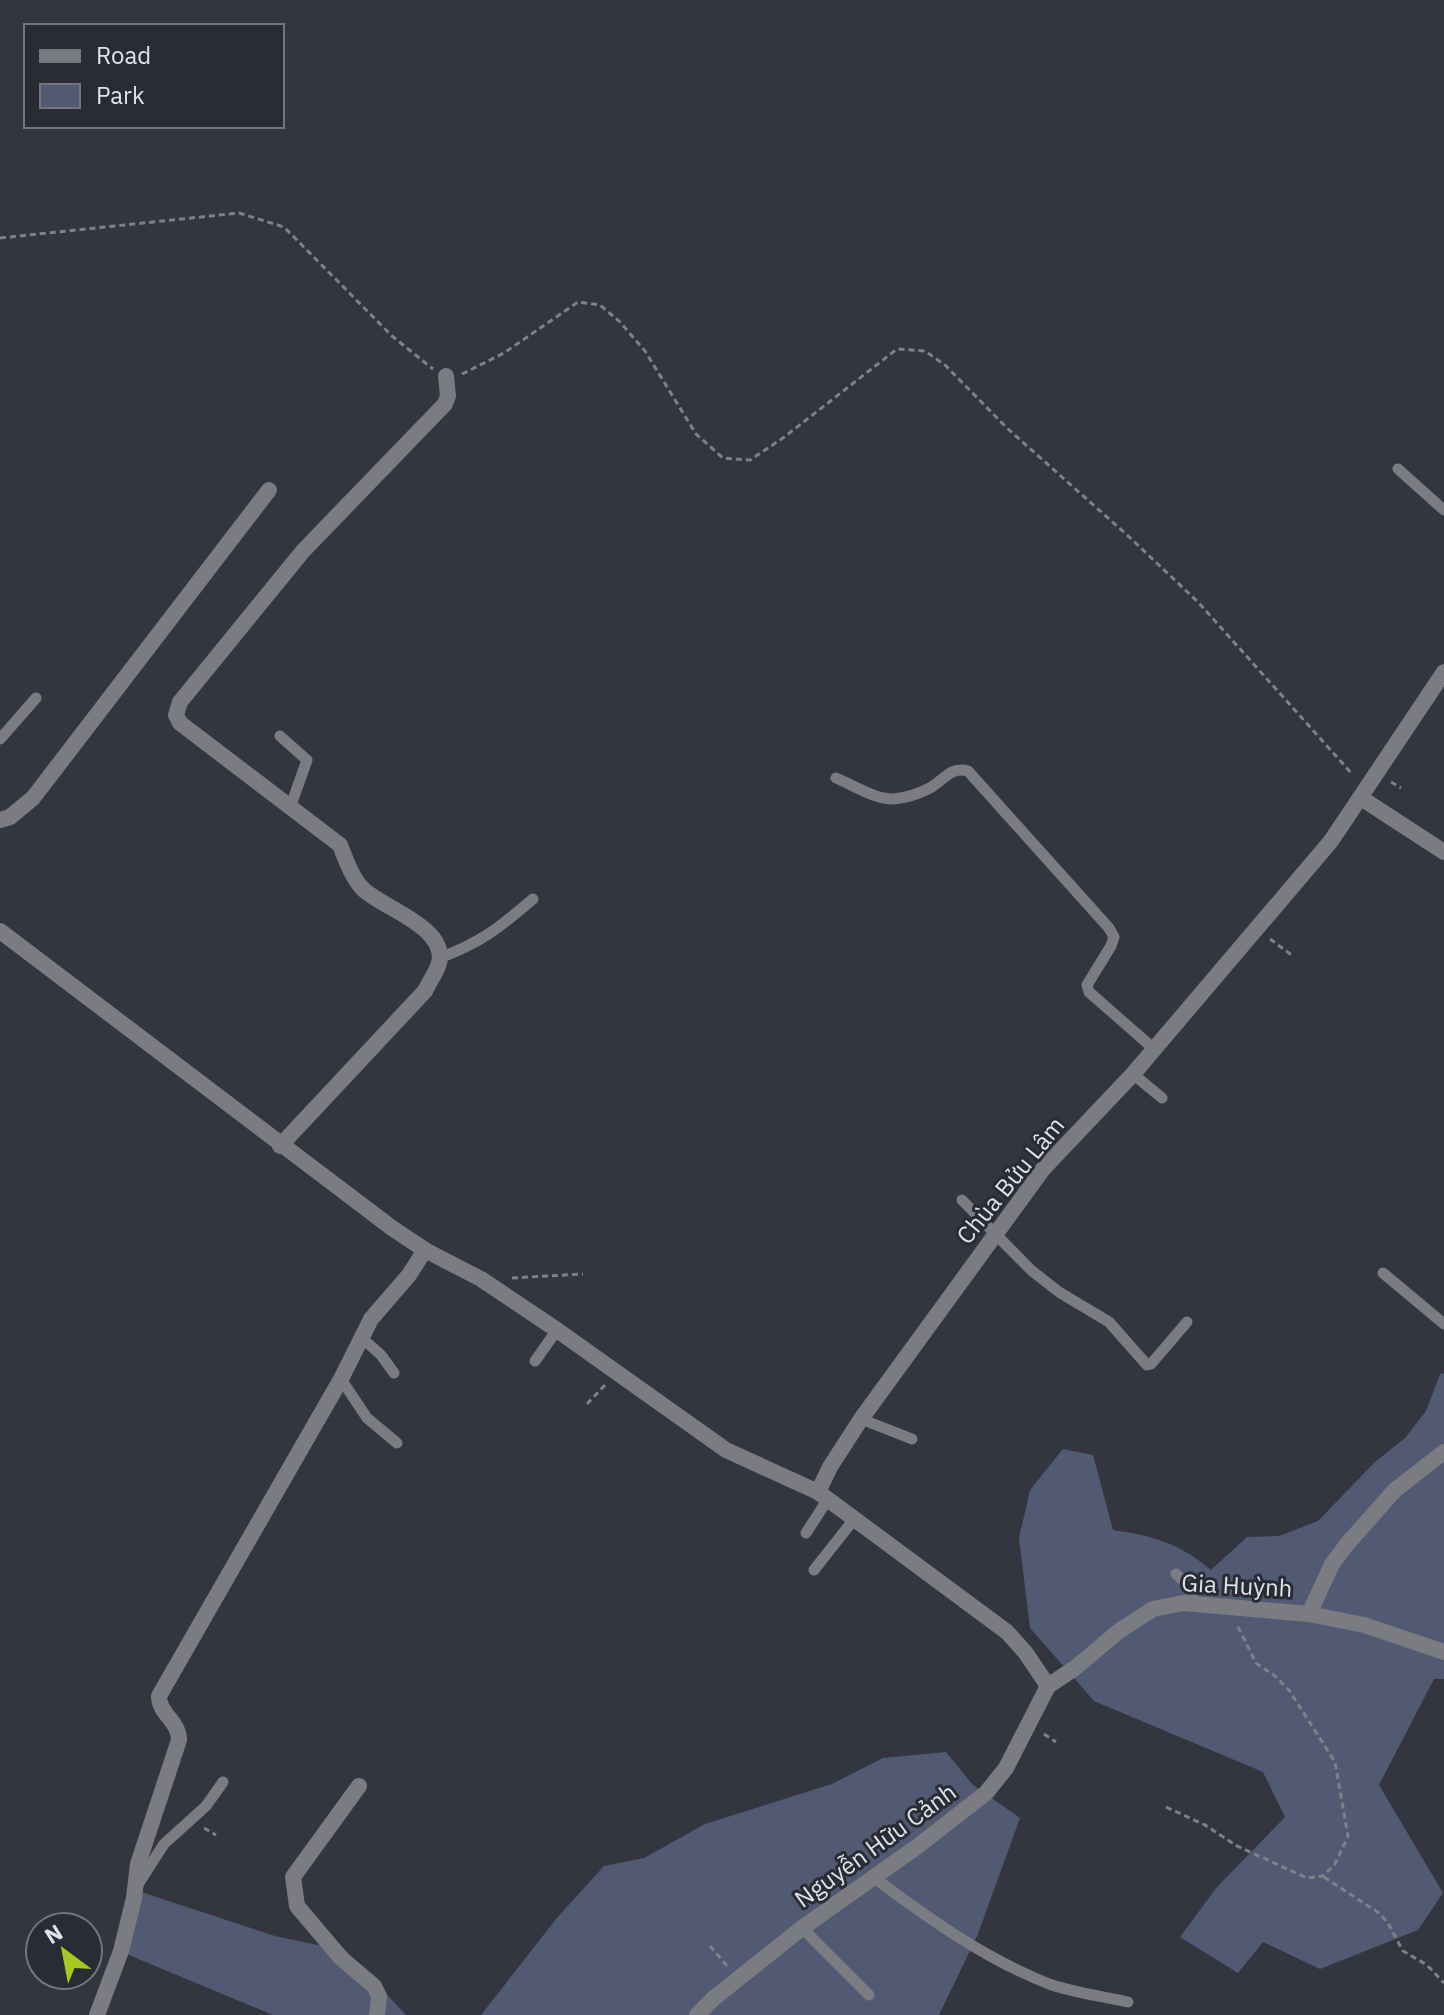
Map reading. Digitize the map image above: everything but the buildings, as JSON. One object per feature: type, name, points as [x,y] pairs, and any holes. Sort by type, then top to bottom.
[{"type":"street","points":[[280,1146],[425,991],[440,963],[436,942],[413,919],[359,885],[340,845],[180,723],[176,715],[180,702],[303,551],[445,404],[448,396],[446,376]]},
{"type":"street","points":[[0,820],[10,817],[33,798],[269,490]]},
{"type":"street","name":"Chùa Bửu Lâm","points":[[823,1495],[830,1467],[861,1419],[1043,1169],[1133,1074],[1331,841],[1444,672]]},
{"type":"street","points":[[1364,794],[1444,852]]},
{"type":"street","points":[[0,931],[280,1146],[425,1250],[481,1279],[726,1450],[823,1495],[855,1518],[1007,1632],[1048,1686]]},
{"type":"street","points":[[97,2015],[121,1951],[138,1864],[179,1740],[179,1730],[159,1706],[159,1696],[341,1379],[371,1319],[409,1275],[425,1250]]},
{"type":"street","points":[[1309,1614],[1332,1564],[1348,1543],[1395,1490],[1444,1452]]},
{"type":"street","name":"Gia Huỳnh","points":[[1048,1686],[1153,1609],[1183,1603],[1309,1614],[1364,1625],[1444,1652]]},
{"type":"street","name":"Nguyễn Hữu Cảnh","points":[[697,2015],[802,1928],[986,1793],[1006,1768],[1048,1686]]},
{"type":"street","points":[[359,1786],[293,1877],[297,1906],[341,1958],[374,1986],[379,1996],[377,2015]]},
{"type":"lane","points":[[1398,469],[1444,510]]},
{"type":"lane","points":[[0,739],[36,698]]},
{"type":"lane","points":[[280,736],[307,760],[290,808]]},
{"type":"lane","points":[[836,778],[884,798],[896,799],[931,787],[951,771],[960,768],[968,771],[1109,928],[1114,937],[1087,985],[1089,992],[1154,1049]]},
{"type":"lane","points":[[439,958],[470,947],[491,934],[533,899]]},
{"type":"lane","points":[[1133,1074],[1162,1098]]},
{"type":"lane","points":[[962,1200],[1032,1271],[1059,1292],[1109,1322],[1147,1365],[1187,1322]]},
{"type":"lane","points":[[1383,1273],[1444,1324]]},
{"type":"lane","points":[[535,1361],[557,1330]]},
{"type":"lane","points":[[362,1338],[381,1355],[394,1373]]},
{"type":"lane","points":[[341,1379],[367,1418],[397,1443]]},
{"type":"lane","points":[[861,1419],[912,1439]]},
{"type":"lane","points":[[806,1533],[823,1495]]},
{"type":"lane","points":[[814,1570],[855,1518]]},
{"type":"lane","points":[[1176,1574],[1188,1585],[1194,1603]]},
{"type":"lane","points":[[134,1890],[164,1844],[206,1806],[223,1782]]},
{"type":"lane","points":[[873,1877],[931,1919],[1021,1971],[1052,1985],[1128,2002]]},
{"type":"lane","points":[[802,1928],[869,1995]]},
{"type":"path","points":[[0,238],[239,213],[284,227],[392,336],[423,364],[446,376],[461,374],[504,353],[578,302],[600,305],[620,322],[645,351],[696,434],[723,458],[750,460],[897,349],[925,351],[945,365],[1008,429],[1198,602],[1364,794]]},
{"type":"path","points":[[1257,929],[1293,956]]},
{"type":"path","points":[[510,1278],[583,1274]]},
{"type":"path","points":[[587,1404],[617,1372]]},
{"type":"path","points":[[1166,1807],[1307,1878],[1323,1876],[1335,1864],[1348,1836],[1335,1762],[1289,1690],[1256,1663],[1227,1606]]},
{"type":"path","points":[[1323,1876],[1379,1913],[1403,1951],[1427,1965],[1444,1983]]},
{"type":"path","points":[[710,1946],[738,1979]]},
{"type":"green space","points":[[1444,1373],[1444,1679],[1434,1679],[1379,1785],[1443,1893],[1418,1930],[1320,1969],[1263,1942],[1238,1973],[1180,1937],[1217,1887],[1285,1817],[1263,1772],[1094,1701],[1030,1628],[1019,1538],[1030,1490],[1063,1449],[1093,1455],[1113,1530],[1165,1542],[1188,1553],[1211,1570],[1247,1537],[1279,1536],[1318,1521],[1375,1462],[1405,1438],[1426,1411],[1440,1374]]},
{"type":"green space","points":[[946,1752],[973,1785],[1020,1818],[978,1934],[939,2015],[481,2015],[556,1919],[604,1866],[644,1858],[705,1824],[832,1784],[883,1758]]},
{"type":"green space","points":[[129,1888],[275,1936],[346,1951],[406,2015],[273,2015],[124,1953]]}]
